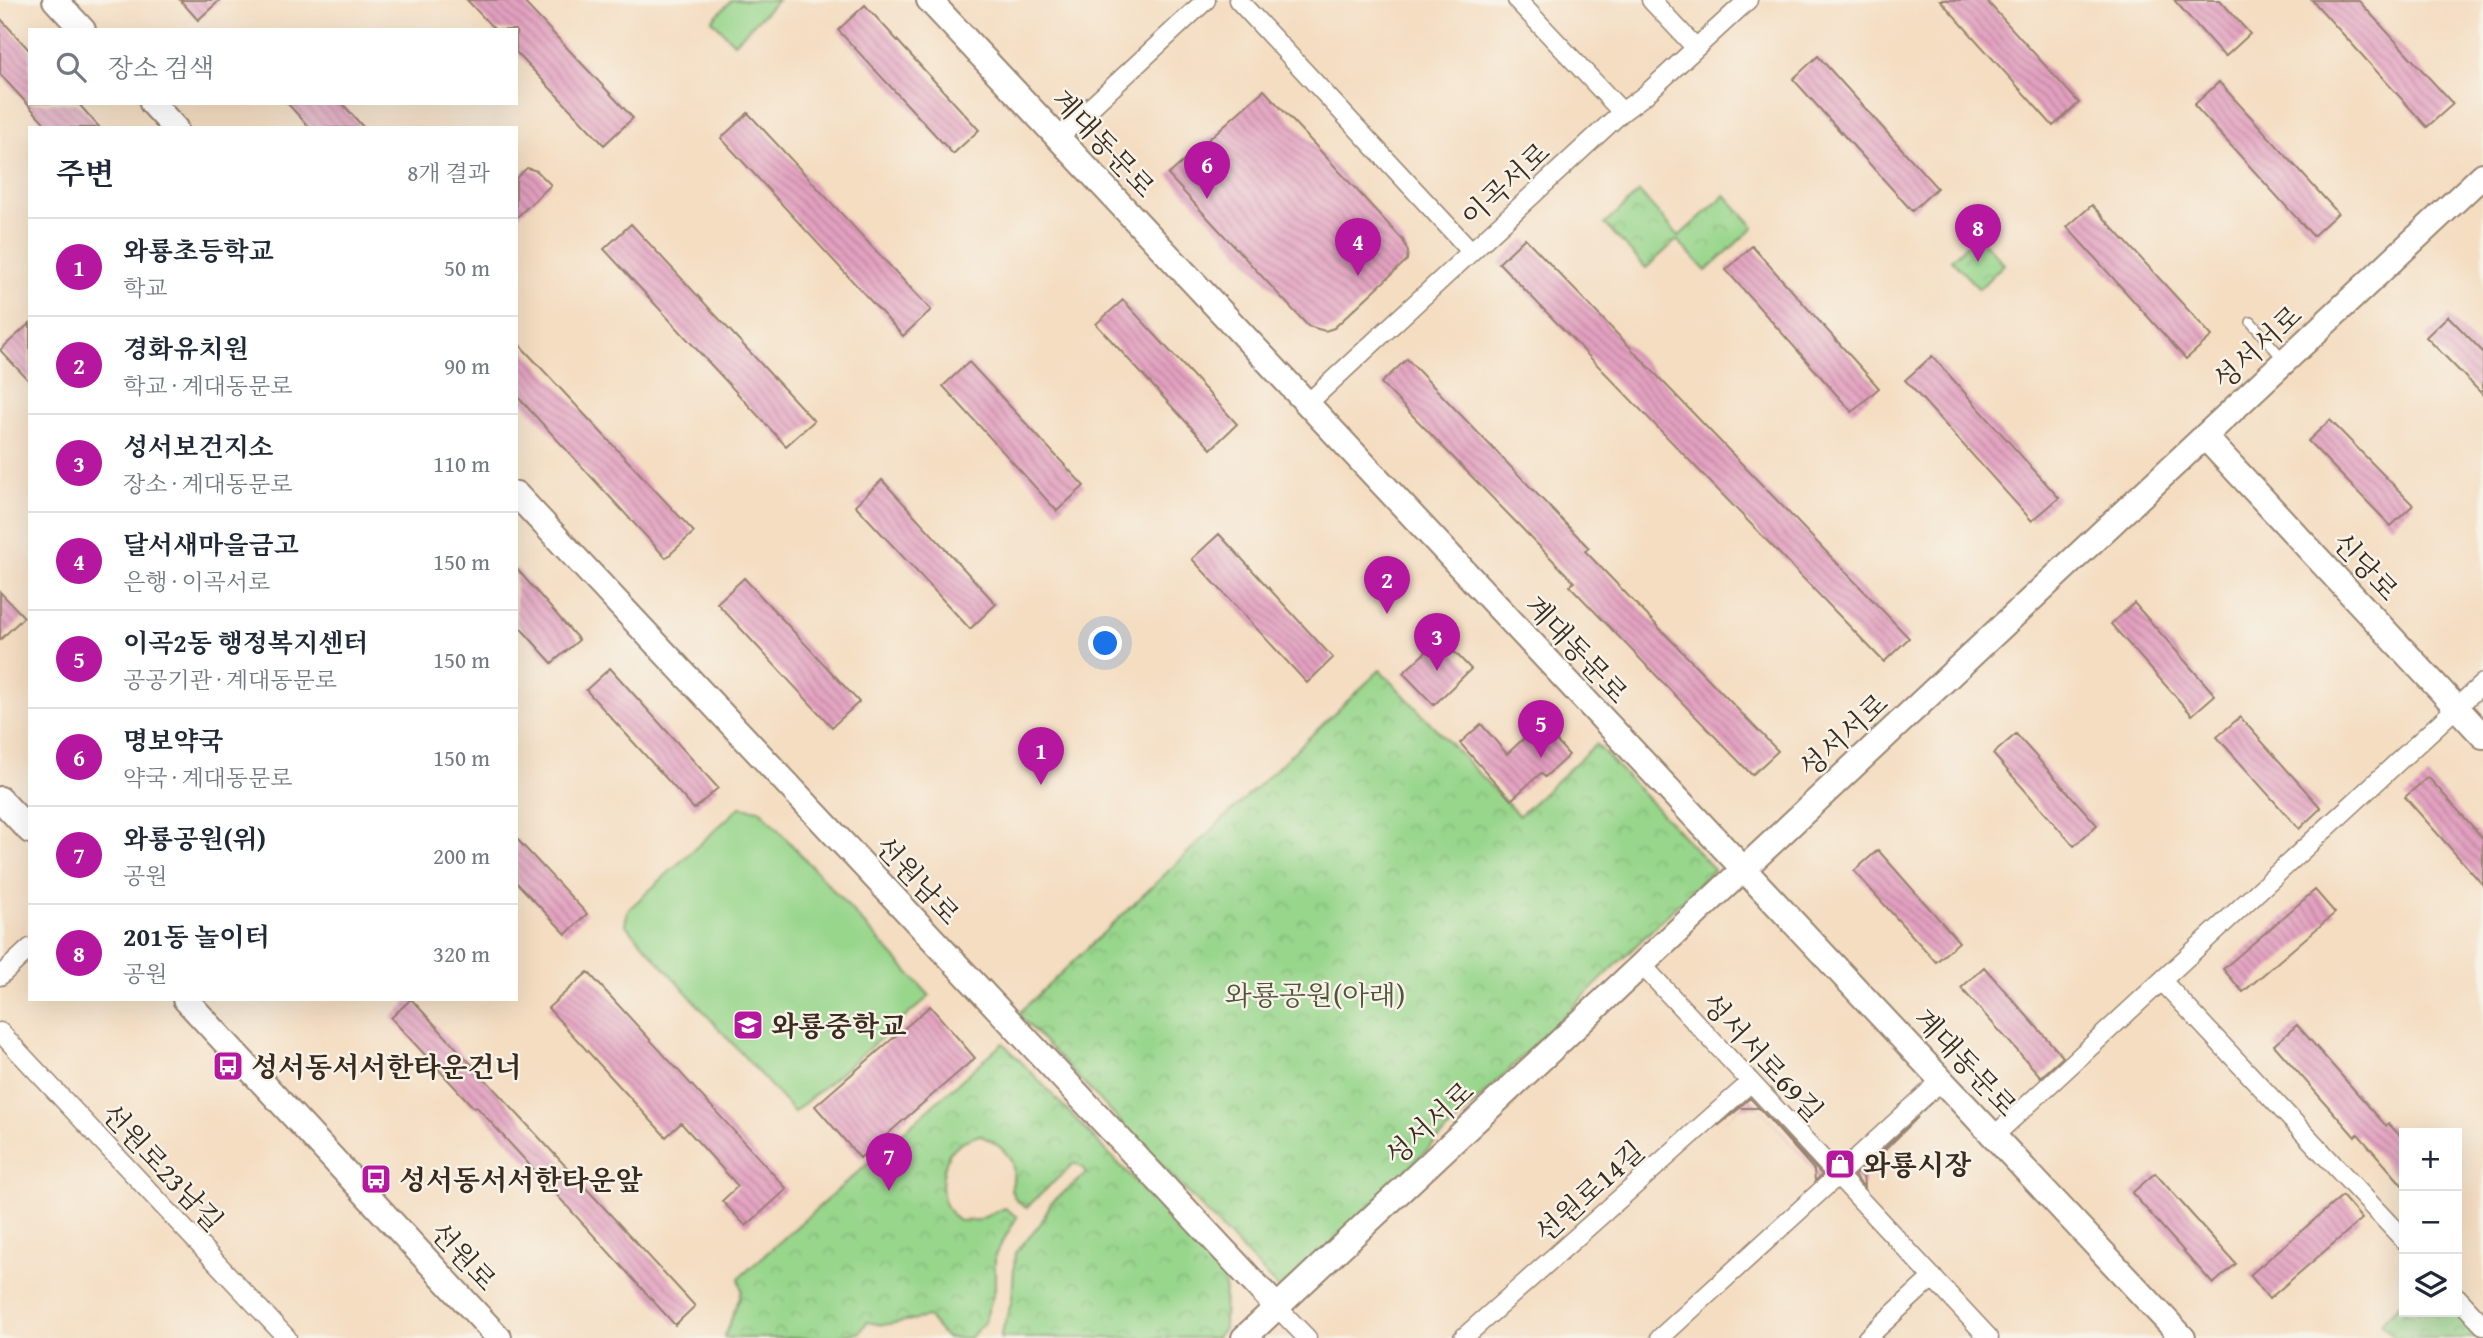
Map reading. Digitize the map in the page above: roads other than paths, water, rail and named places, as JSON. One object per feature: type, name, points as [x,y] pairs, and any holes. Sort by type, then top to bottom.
[{"type":"main road","points":[[55,0],[81,28]]},
{"type":"main road","name":"계대동문로","points":[[929,0],[2183,1338]]},
{"type":"main road","points":[[154,105],[173,126]]},
{"type":"main road","name":"성서서로","points":[[1244,1338],[2483,175]]},
{"type":"main road","name":"신당로","points":[[2205,437],[2483,736]]},
{"type":"main road","name":"선원남로","points":[[518,496],[1277,1307]]},
{"type":"main road","points":[[0,799],[28,829]]},
{"type":"main road","name":"선원로","points":[[187,1001],[499,1338]]},
{"type":"street","points":[[1058,138],[1206,0]]},
{"type":"street","name":"이곡서로","points":[[1238,0],[1471,251],[1748,0]]},
{"type":"street","points":[[1517,0],[1622,112]]},
{"type":"street","points":[[1651,0],[1696,48]]},
{"type":"street","points":[[1307,404],[1471,251]]},
{"type":"street","points":[[1994,1136],[2483,683]]},
{"type":"street","points":[[0,976],[28,950]]},
{"type":"street","name":"성서서로69길","points":[[1642,965],[1989,1338]]},
{"type":"street","points":[[2162,981],[2399,1235]]},
{"type":"street","name":"선원로23남길","points":[[0,1032],[288,1338]]},
{"type":"street","points":[[1660,1338],[1942,1080]]},
{"type":"street","name":"선원로14길","points":[[1463,1338],[1751,1082]]},
{"type":"street","points":[[1867,1338],[1933,1277]]},
{"type":"street","points":[[2462,1302],[2483,1325]]},
{"type":"street","points":[[1277,1307],[1307,1338]]},
{"type":"lane","points":[[2251,322],[2285,361]]},
{"type":"place","name":"명보약국","points":[[1207,199]]},
{"type":"place","name":"201동 놀이터","points":[[1978,262]]},
{"type":"place","name":"달서새마을금고","points":[[1358,276]]},
{"type":"place","name":"경화유치원","points":[[1387,614]]},
{"type":"place","name":"성서보건지소","points":[[1437,671]]},
{"type":"place","name":"이곡2동 행정복지센터","points":[[1541,758]]},
{"type":"place","name":"와룡초등학교","points":[[1041,785]]},
{"type":"place","name":"와룡중학교","points":[[748,1025]]},
{"type":"place","name":"성서동서서한타운건너","points":[[228,1066]]},
{"type":"place","name":"와룡시장","points":[[1840,1164]]},
{"type":"place","name":"성서동서서한타운앞","points":[[376,1179]]},
{"type":"place","name":"와룡공원(위)","points":[[889,1191]]},
{"type":"park label","name":"와룡공원(아래)","points":[[1315,994]]}]
